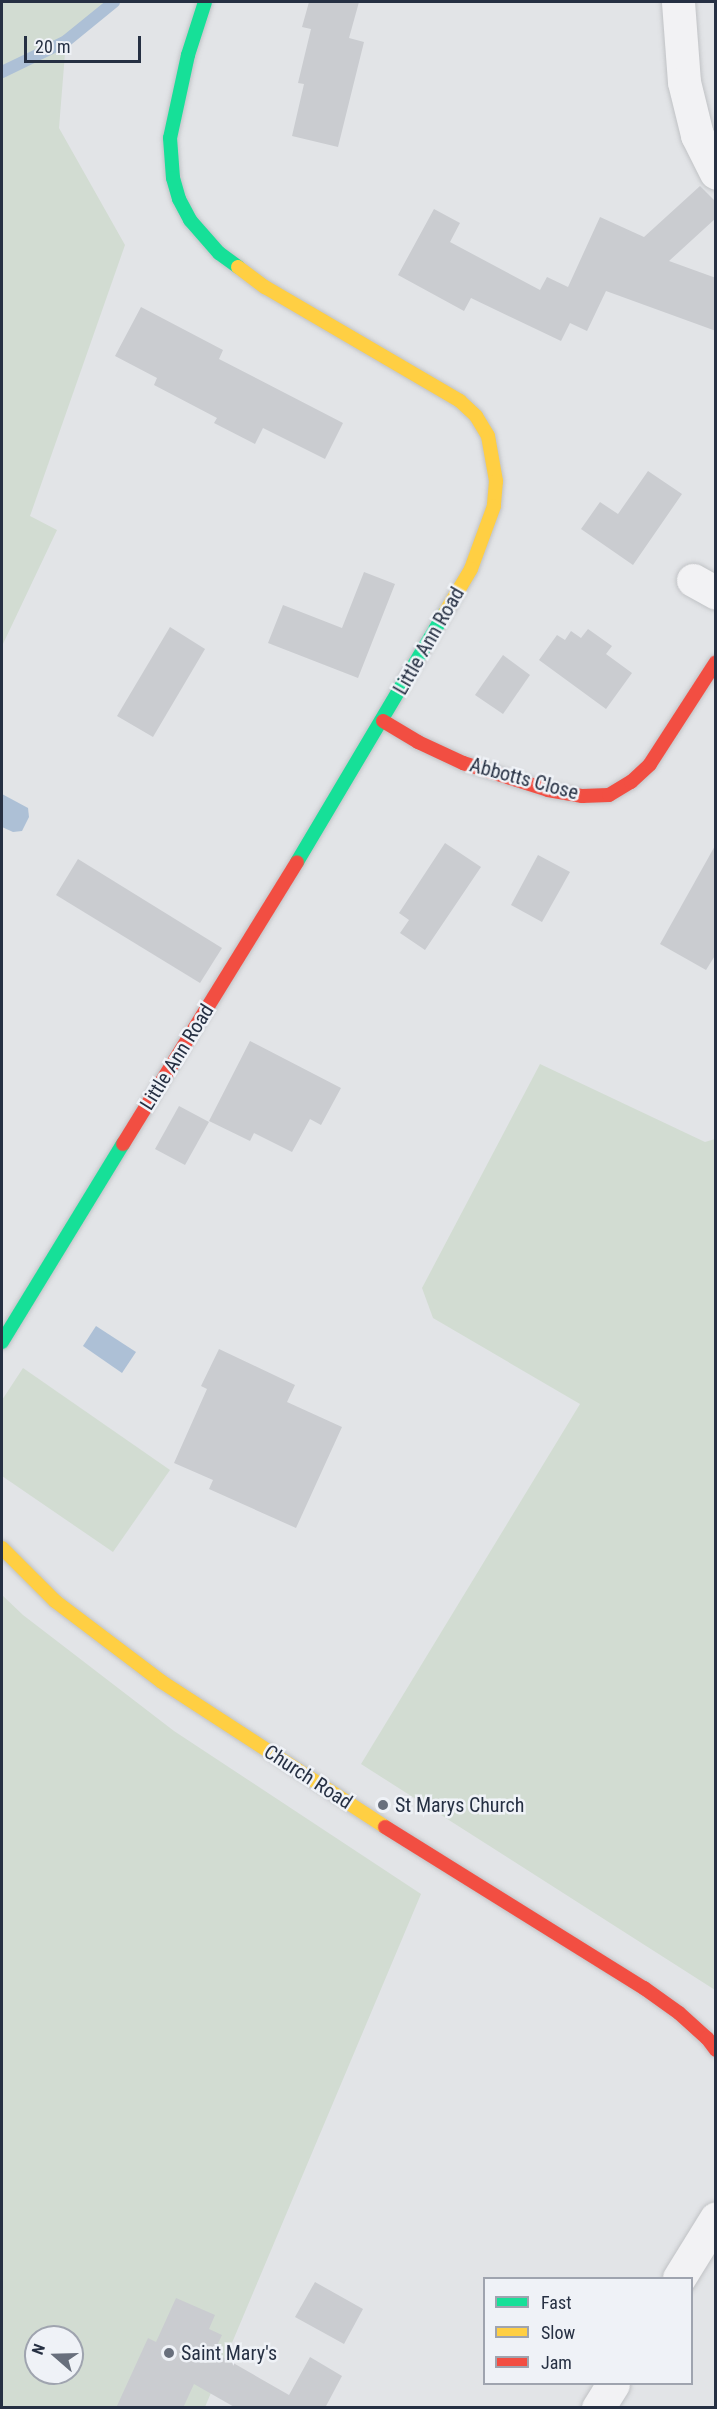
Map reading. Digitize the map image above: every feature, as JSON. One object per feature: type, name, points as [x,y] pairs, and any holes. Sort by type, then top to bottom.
[{"type":"street","name":"Little Ann Road","points":[[2,1342],[383,721],[471,569],[487,532],[494,506],[496,481],[488,436],[476,416],[460,400],[265,287],[219,253],[190,220],[173,178],[170,138],[188,55],[205,2]]},
{"type":"street","points":[[678,2],[684,82],[697,135],[716,172]]},
{"type":"street","name":"Abbotts Close","points":[[383,721],[418,742],[463,763],[548,790],[582,796],[609,795],[631,782],[650,764],[716,662]]},
{"type":"street","name":"Church Road","points":[[2,1548],[55,1601],[162,1682],[341,1799],[644,1988],[679,2013],[707,2038],[716,2050]]},
{"type":"street","points":[[681,2277],[716,2218]]},
{"type":"street","points":[[598,2408],[612,2385]]},
{"type":"shaded area","points":[[2,2],[114,2],[66,41],[59,128],[125,245],[30,516],[57,530],[2,646]]},
{"type":"shaded area","points":[[540,1064],[705,1142],[715,1139],[715,1990],[361,1764],[580,1404],[433,1318],[422,1288]]},
{"type":"shaded area","points":[[23,1368],[170,1470],[113,1552],[2,1476],[2,1400]]},
{"type":"shaded area","points":[[2,1595],[23,1615],[174,1731],[421,1894],[205,2407],[2,2407]]},
{"type":"water","points":[[2,794],[28,808],[29,817],[22,831],[13,832],[2,827]]},
{"type":"water","points":[[96,1326],[136,1352],[122,1373],[83,1346]]},
{"type":"building","points":[[309,2],[359,2],[349,38],[364,42],[338,147],[292,136],[304,84],[298,83],[311,29],[302,27]]},
{"type":"building","points":[[700,186],[716,202],[716,218],[669,261],[716,278],[716,331],[606,291],[587,331],[570,323],[561,341],[471,298],[464,311],[398,275],[434,209],[460,223],[450,242],[540,290],[547,277],[568,287],[600,217],[644,237]]},
{"type":"building","points":[[141,307],[223,350],[219,359],[343,423],[325,459],[263,428],[255,444],[214,423],[217,418],[154,385],[157,378],[115,356]]},
{"type":"building","points":[[648,471],[682,494],[633,565],[581,529],[600,502],[618,514]]},
{"type":"building","points":[[364,572],[395,584],[358,678],[268,643],[283,605],[342,628]]},
{"type":"building","points":[[170,627],[205,649],[153,737],[117,716]]},
{"type":"building","points":[[588,629],[612,646],[606,654],[632,673],[606,709],[539,660],[557,635],[565,640],[571,631],[581,638]]},
{"type":"building","points":[[503,655],[530,675],[503,714],[475,695]]},
{"type":"building","points":[[445,843],[481,867],[425,950],[400,933],[409,920],[399,913]]},
{"type":"building","points":[[716,844],[716,954],[706,970],[660,944]]},
{"type":"building","points":[[538,855],[570,872],[542,922],[511,905]]},
{"type":"building","points":[[78,859],[222,948],[200,983],[56,895]]},
{"type":"building","points":[[250,1041],[341,1088],[321,1125],[310,1119],[292,1152],[254,1133],[250,1141],[209,1121]]},
{"type":"building","points":[[179,1106],[209,1122],[185,1165],[155,1149]]},
{"type":"building","points":[[219,1349],[295,1385],[287,1402],[342,1427],[296,1528],[209,1489],[213,1480],[174,1463],[207,1389],[201,1386]]},
{"type":"building","points":[[315,2282],[363,2309],[344,2344],[295,2317]]},
{"type":"building","points":[[176,2298],[215,2315],[209,2329],[222,2335],[214,2352],[289,2395],[310,2357],[342,2376],[325,2408],[236,2408],[194,2384],[183,2408],[116,2408],[148,2338],[156,2342]]},
{"type":"waterway","points":[[2,72],[66,41],[114,2]]},
{"type":"traffic: fast","points":[[205,2],[188,55],[170,138],[173,178],[179,199],[190,220],[219,253],[238,267]]},
{"type":"traffic: fast","points":[[297,862],[445,613]]},
{"type":"traffic: fast","points":[[2,1342],[123,1144]]},
{"type":"traffic: slow","points":[[238,267],[265,287],[460,401],[476,416],[488,436],[496,481],[494,506],[471,569],[445,613]]},
{"type":"traffic: slow","points":[[2,1548],[55,1601],[162,1682],[385,1827]]},
{"type":"traffic: jam","points":[[383,721],[418,742],[463,763],[548,790],[582,796],[609,795],[631,782],[650,764],[716,662]]},
{"type":"traffic: jam","points":[[123,1144],[297,862]]},
{"type":"traffic: jam","points":[[385,1827],[644,1988],[679,2013],[707,2038],[716,2050]]},
{"type":"place","name":"St Marys Church","points":[[383,1805]]},
{"type":"place","name":"Saint Mary's","points":[[169,2353]]}]
